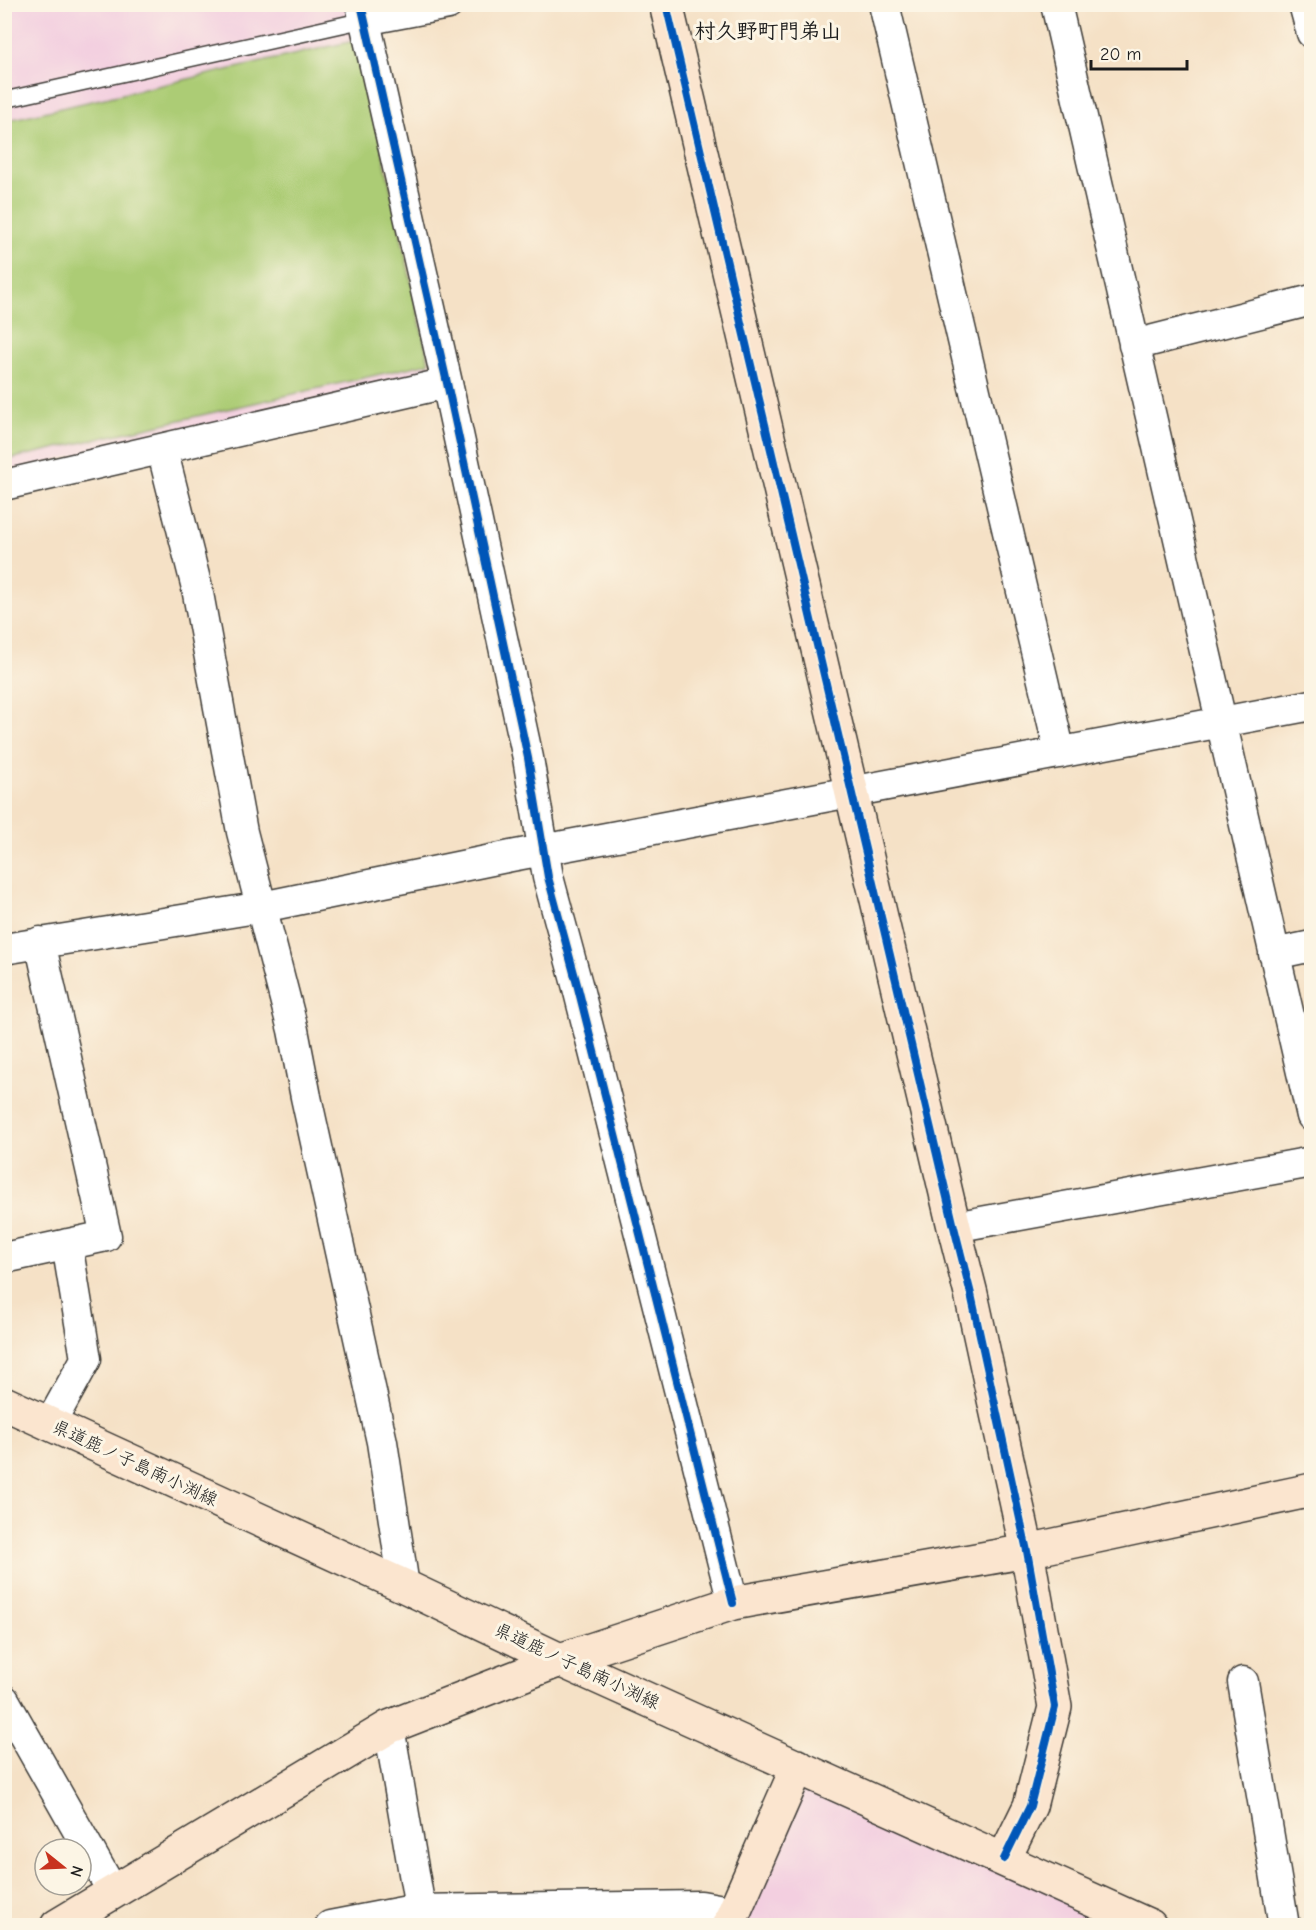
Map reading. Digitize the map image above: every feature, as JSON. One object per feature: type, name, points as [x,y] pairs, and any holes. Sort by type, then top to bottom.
[{"type":"street","points":[[448,4],[363,12],[447,383],[528,758],[548,877],[579,988],[733,1603]]},
{"type":"street","points":[[666,4],[971,1294],[1027,1551],[1055,1707],[1030,1806],[1004,1858]]},
{"type":"street","points":[[884,4],[1060,753]]},
{"type":"street","points":[[1056,4],[1311,1116]]},
{"type":"street","points":[[1304,4],[1311,33]]},
{"type":"street","points":[[1134,345],[1311,300]]},
{"type":"street","points":[[4,485],[447,383]]},
{"type":"street","points":[[162,449],[197,588],[242,832],[293,1030],[382,1442],[404,1586]]},
{"type":"street","points":[[4,949],[262,907],[851,790],[1311,705]]},
{"type":"street","points":[[4,1258],[106,1236],[40,942]]},
{"type":"street","points":[[1274,954],[1311,946]]},
{"type":"street","points":[[954,1227],[1311,1162]]},
{"type":"street","points":[[50,1424],[86,1359],[67,1244]]},
{"type":"street","name":"県道鹿ノ子島南小渕線","points":[[4,1403],[560,1660],[1004,1858],[1150,1926]]},
{"type":"street","points":[[57,1926],[389,1727],[560,1660],[733,1603],[1027,1551],[1311,1490]]},
{"type":"street","points":[[1243,1682],[1284,1926]]},
{"type":"street","points":[[4,1700],[114,1892]]},
{"type":"street","points":[[389,1727],[422,1918]]},
{"type":"street","points":[[330,1926],[413,1910],[422,1918],[701,1906],[731,1919],[798,1766]]},
{"type":"lane","points":[[4,100],[363,12]]},
{"type":"shaded area","points":[[4,5],[347,5],[433,374],[5,472]]},
{"type":"shaded area","points":[[806,1780],[1133,1926],[741,1926]]},
{"type":"green space","points":[[358,40],[429,363],[5,460],[4,121]]},
{"type":"cycle path","points":[[361,4],[447,383],[528,758],[548,877],[733,1603]]},
{"type":"cycle path","points":[[666,4],[971,1294],[1027,1551],[1055,1707],[1030,1806],[1004,1859]]},
{"type":"district","name":"村久野町門弟山","points":[[768,31]]}]
